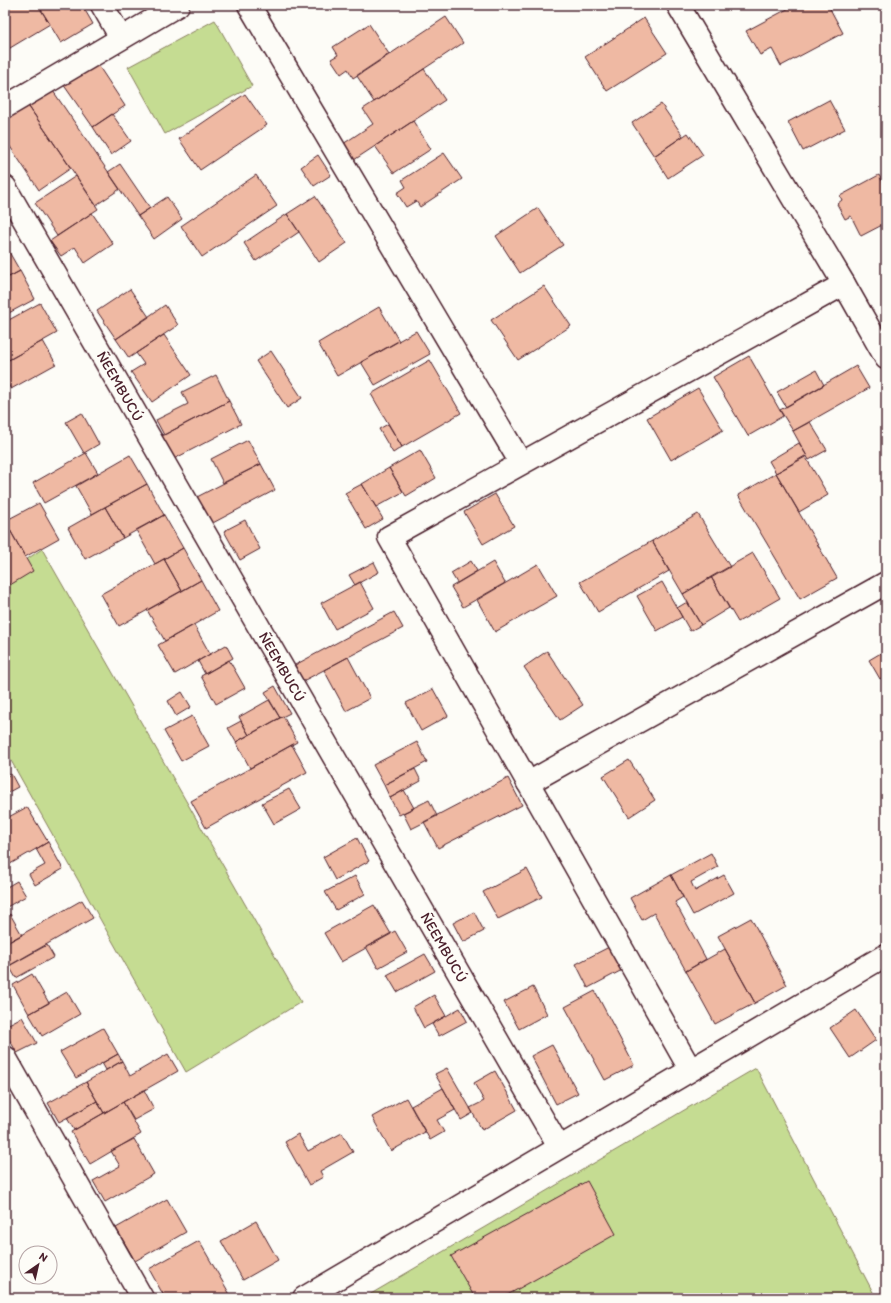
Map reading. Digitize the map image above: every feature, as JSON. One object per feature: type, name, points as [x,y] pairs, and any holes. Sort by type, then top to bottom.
[{"type":"street","points":[[102,5],[122,38]]},
{"type":"street","points":[[5,107],[178,5]]},
{"type":"street","points":[[249,5],[521,463]]},
{"type":"street","points":[[678,5],[844,284],[886,358]]},
{"type":"street","name":"ÑEEMBUCÚ","points":[[5,187],[559,1146]]},
{"type":"street","points":[[690,1069],[389,537],[844,284]]},
{"type":"street","points":[[528,782],[886,583]]},
{"type":"street","points":[[304,1298],[559,1146],[886,955]]},
{"type":"street","points":[[5,1057],[142,1298]]},
{"type":"green space","points":[[215,20],[252,86],[165,134],[128,67]]},
{"type":"green space","points":[[42,549],[301,1002],[186,1072],[5,750],[5,574]]},
{"type":"green space","points":[[756,1068],[876,1298],[364,1298]]},
{"type":"building","points":[[5,5],[38,5],[50,24],[5,51]]},
{"type":"building","points":[[38,5],[82,5],[93,24],[61,43]]},
{"type":"building","points":[[795,5],[828,5],[843,33],[781,66],[772,49],[760,55],[746,31]]},
{"type":"building","points":[[446,17],[463,43],[374,102],[357,76]]},
{"type":"building","points":[[644,18],[667,53],[607,91],[585,57]]},
{"type":"building","points":[[369,24],[389,54],[353,78],[348,69],[341,74],[331,59],[338,55],[333,47]]},
{"type":"building","points":[[96,62],[125,106],[93,127],[63,84]]},
{"type":"building","points":[[424,69],[445,100],[354,160],[343,144],[373,124],[363,109]]},
{"type":"building","points":[[51,88],[120,189],[96,205],[27,104]]},
{"type":"building","points":[[245,94],[267,125],[200,170],[179,139]]},
{"type":"building","points":[[829,100],[845,129],[803,151],[788,122]]},
{"type":"building","points":[[27,104],[71,168],[39,190],[5,139],[5,118]]},
{"type":"building","points":[[661,104],[683,136],[654,156],[632,123]]},
{"type":"building","points":[[112,114],[131,141],[111,155],[93,127]]},
{"type":"building","points":[[413,121],[431,149],[394,173],[375,146]]},
{"type":"building","points":[[688,133],[703,155],[668,178],[654,156]]},
{"type":"building","points":[[444,153],[462,179],[420,207],[416,201],[406,207],[397,193],[406,187],[402,180]]},
{"type":"building","points":[[318,155],[331,175],[314,186],[301,167]]},
{"type":"building","points":[[120,164],[150,208],[138,216],[108,172]]},
{"type":"building","points":[[256,175],[277,206],[202,257],[181,226]]},
{"type":"building","points":[[879,175],[886,188],[886,223],[861,236],[851,216],[845,219],[837,204],[842,200],[840,196]]},
{"type":"building","points":[[76,176],[98,209],[57,236],[35,203]]},
{"type":"building","points":[[315,196],[347,243],[319,262],[287,214]]},
{"type":"building","points":[[167,197],[182,219],[154,239],[138,216]]},
{"type":"building","points":[[538,208],[563,245],[520,273],[496,236]]},
{"type":"building","points":[[92,213],[113,244],[85,263],[75,247],[61,256],[50,241]]},
{"type":"building","points":[[287,214],[299,232],[256,261],[244,243]]},
{"type":"building","points":[[5,245],[20,271],[5,279]]},
{"type":"building","points":[[20,271],[35,299],[5,315],[5,279]]},
{"type":"building","points":[[544,286],[571,326],[518,360],[491,320]]},
{"type":"building","points":[[130,289],[149,317],[116,339],[97,311]]},
{"type":"building","points":[[40,303],[57,333],[5,362],[5,322]]},
{"type":"building","points":[[165,305],[178,325],[129,358],[116,339]]},
{"type":"building","points":[[379,307],[399,341],[337,376],[318,343]]},
{"type":"building","points":[[416,331],[430,354],[375,385],[361,362]]},
{"type":"building","points":[[164,335],[191,375],[152,402],[131,372],[144,364],[136,353]]},
{"type":"building","points":[[43,341],[56,364],[11,389],[5,380],[5,362]]},
{"type":"building","points":[[271,351],[302,398],[287,408],[256,361]]},
{"type":"building","points":[[749,356],[783,416],[748,436],[713,377]]},
{"type":"building","points":[[430,360],[461,413],[402,447],[371,394]]},
{"type":"building","points":[[856,366],[869,388],[793,431],[780,410]]},
{"type":"building","points":[[816,370],[824,385],[786,407],[777,392]]},
{"type":"building","points":[[216,375],[229,401],[164,435],[156,420],[188,404],[182,392]]},
{"type":"building","points":[[698,388],[723,430],[671,460],[647,418]]},
{"type":"building","points":[[229,401],[241,424],[172,460],[160,437]]},
{"type":"building","points":[[82,413],[99,444],[84,453],[66,422]]},
{"type":"building","points":[[810,422],[827,450],[809,460],[793,431]]},
{"type":"building","points":[[388,424],[402,447],[393,453],[379,429]]},
{"type":"building","points":[[248,440],[261,464],[223,483],[211,459]]},
{"type":"building","points":[[799,443],[807,456],[776,473],[769,461]]},
{"type":"building","points":[[420,450],[436,478],[406,496],[389,468]]},
{"type":"building","points":[[86,453],[98,473],[44,503],[33,483]]},
{"type":"building","points":[[130,455],[147,484],[92,514],[76,486]]},
{"type":"building","points":[[805,456],[828,495],[799,512],[776,473]]},
{"type":"building","points":[[261,464],[275,490],[209,525],[195,498]]},
{"type":"building","points":[[389,468],[403,492],[376,507],[362,484]]},
{"type":"building","points":[[776,473],[837,578],[800,599],[738,495]]},
{"type":"building","points":[[147,484],[164,515],[123,538],[105,507]]},
{"type":"building","points":[[362,484],[383,519],[366,529],[345,493]]},
{"type":"building","points":[[495,494],[514,526],[483,544],[464,512]]},
{"type":"building","points":[[39,503],[59,538],[25,557],[5,521]]},
{"type":"building","points":[[105,507],[123,538],[85,559],[68,528]]},
{"type":"building","points":[[698,514],[730,567],[683,594],[652,541]]},
{"type":"building","points":[[164,515],[183,548],[155,564],[136,530]]},
{"type":"building","points":[[245,520],[260,549],[240,560],[224,531]]},
{"type":"building","points":[[10,530],[33,571],[10,585],[5,576],[5,532]]},
{"type":"building","points":[[652,541],[669,571],[598,612],[580,582]]},
{"type":"building","points":[[183,548],[201,580],[182,591],[164,559]]},
{"type":"building","points":[[753,553],[780,598],[738,622],[711,577]]},
{"type":"building","points":[[164,559],[182,591],[119,626],[101,594]]},
{"type":"building","points":[[471,561],[477,571],[457,583],[451,573]]},
{"type":"building","points":[[374,562],[379,572],[355,585],[349,575]]},
{"type":"building","points":[[493,562],[505,583],[463,607],[451,587]]},
{"type":"building","points":[[538,564],[557,596],[495,632],[477,600]]},
{"type":"building","points":[[711,577],[729,608],[701,625],[683,594]]},
{"type":"building","points":[[201,580],[218,611],[165,641],[147,610]]},
{"type":"building","points":[[360,582],[374,608],[335,629],[321,603]]},
{"type":"building","points":[[662,582],[682,617],[657,631],[637,596]]},
{"type":"building","points":[[687,602],[701,625],[690,631],[677,608]]},
{"type":"building","points":[[394,612],[403,628],[303,681],[295,665]]},
{"type":"building","points":[[194,625],[210,654],[175,674],[158,645]]},
{"type":"building","points":[[226,645],[233,658],[205,674],[198,661]]},
{"type":"building","points":[[886,650],[886,675],[880,679],[869,660]]},
{"type":"building","points":[[547,651],[583,705],[560,720],[524,667]]},
{"type":"building","points":[[348,657],[370,698],[346,711],[324,670]]},
{"type":"building","points":[[229,660],[245,688],[216,704],[201,676]]},
{"type":"building","points":[[275,686],[290,713],[280,718],[265,692]]},
{"type":"building","points":[[433,689],[448,716],[421,731],[406,703]]},
{"type":"building","points":[[182,692],[191,707],[176,716],[168,701]]},
{"type":"building","points":[[269,700],[280,718],[249,735],[239,717]]},
{"type":"building","points":[[192,716],[209,746],[181,761],[164,731]]},
{"type":"building","points":[[283,716],[297,742],[250,768],[236,742]]},
{"type":"building","points":[[241,721],[249,735],[236,742],[228,728]]},
{"type":"building","points":[[417,742],[427,762],[384,785],[373,765]]},
{"type":"building","points":[[292,745],[307,772],[206,828],[191,801]]},
{"type":"building","points":[[629,760],[655,800],[629,817],[603,776]]},
{"type":"building","points":[[415,769],[421,781],[390,798],[384,785]]},
{"type":"building","points":[[11,774],[18,787],[5,794],[5,777]]},
{"type":"building","points":[[508,778],[522,805],[438,848],[424,822]]},
{"type":"building","points":[[289,789],[301,809],[274,824],[262,803]]},
{"type":"building","points":[[404,790],[414,808],[399,815],[390,798]]},
{"type":"building","points":[[429,800],[437,816],[411,829],[403,813]]},
{"type":"building","points":[[27,807],[48,842],[5,867],[5,819]]},
{"type":"building","points":[[357,838],[369,861],[335,880],[323,857]]},
{"type":"building","points":[[48,842],[63,869],[35,885],[29,874],[45,865],[36,849]]},
{"type":"building","points":[[711,853],[718,867],[691,882],[695,891],[724,875],[734,893],[693,915],[671,875]]},
{"type":"building","points":[[527,869],[542,897],[498,919],[483,892]]},
{"type":"building","points":[[671,875],[683,897],[675,902],[706,959],[686,971],[654,913],[642,920],[630,898]]},
{"type":"building","points":[[355,876],[365,894],[336,910],[325,892]]},
{"type":"building","points":[[17,881],[26,896],[5,908],[5,888]]},
{"type":"building","points":[[82,900],[93,918],[5,968],[5,944]]},
{"type":"building","points":[[374,905],[391,934],[341,962],[324,933]]},
{"type":"building","points":[[474,912],[484,931],[463,942],[453,923]]},
{"type":"building","points":[[10,914],[22,935],[5,944],[5,917]]},
{"type":"building","points":[[751,918],[787,985],[755,1003],[718,936]]},
{"type":"building","points":[[395,931],[407,952],[378,968],[366,947]]},
{"type":"building","points":[[47,945],[54,957],[16,978],[9,966]]},
{"type":"building","points":[[611,946],[624,969],[588,988],[576,964]]},
{"type":"building","points":[[725,949],[755,1003],[715,1024],[686,971]]},
{"type":"building","points":[[425,954],[435,971],[397,992],[387,975]]},
{"type":"building","points":[[32,974],[49,1003],[29,1014],[13,985]]},
{"type":"building","points":[[533,987],[547,1014],[519,1029],[504,1002]]},
{"type":"building","points":[[595,991],[634,1065],[605,1080],[565,1007]]},
{"type":"building","points":[[67,992],[80,1014],[42,1036],[29,1014]]},
{"type":"building","points":[[434,995],[446,1016],[424,1028],[413,1007]]},
{"type":"building","points":[[460,1008],[467,1021],[439,1036],[432,1024]]},
{"type":"building","points":[[856,1010],[876,1040],[850,1058],[830,1028]]},
{"type":"building","points":[[22,1017],[37,1043],[17,1053],[5,1032],[5,1026]]},
{"type":"building","points":[[103,1028],[118,1054],[76,1078],[60,1052]]},
{"type":"building","points":[[552,1045],[578,1093],[556,1104],[531,1056]]},
{"type":"building","points":[[118,1054],[122,1061],[106,1070],[102,1063]]},
{"type":"building","points":[[168,1054],[178,1071],[104,1113],[86,1082],[122,1061],[130,1076]]},
{"type":"building","points":[[447,1068],[473,1113],[461,1120],[435,1074]]},
{"type":"building","points":[[495,1071],[517,1110],[482,1130],[470,1108],[484,1101],[474,1083]]},
{"type":"building","points":[[86,1082],[97,1101],[59,1122],[48,1103]]},
{"type":"building","points":[[443,1088],[455,1110],[437,1120],[444,1132],[430,1140],[411,1106]]},
{"type":"building","points":[[144,1090],[154,1109],[134,1120],[123,1102]]},
{"type":"building","points":[[406,1098],[425,1132],[391,1151],[372,1117]]},
{"type":"building","points":[[97,1101],[104,1113],[74,1130],[67,1118]]},
{"type":"building","points":[[123,1102],[141,1134],[90,1164],[71,1132]]},
{"type":"building","points":[[342,1133],[353,1152],[320,1171],[323,1177],[309,1185],[285,1142],[298,1134],[308,1151]]},
{"type":"building","points":[[134,1139],[154,1174],[105,1202],[93,1181],[120,1166],[111,1151]]},
{"type":"building","points":[[587,1181],[616,1234],[502,1298],[475,1298],[451,1256]]},
{"type":"building","points":[[167,1199],[186,1232],[135,1261],[116,1228]]},
{"type":"building","points":[[256,1221],[278,1260],[243,1280],[221,1241]]},
{"type":"building","points":[[199,1241],[232,1298],[165,1298],[149,1269]]}]
